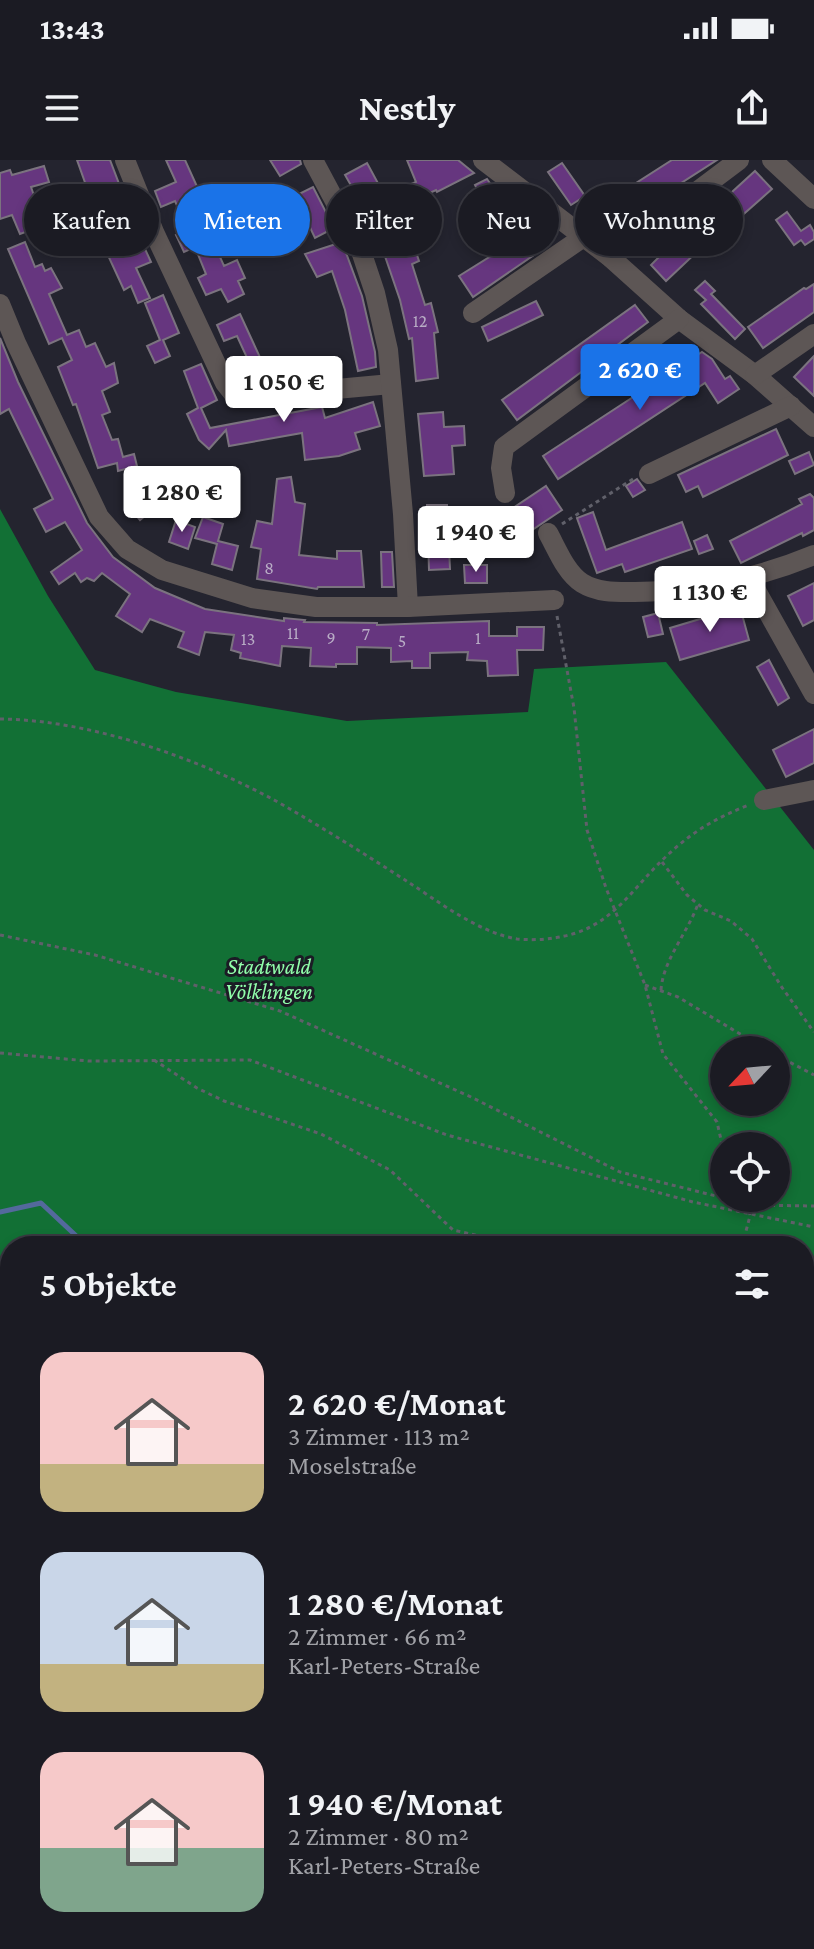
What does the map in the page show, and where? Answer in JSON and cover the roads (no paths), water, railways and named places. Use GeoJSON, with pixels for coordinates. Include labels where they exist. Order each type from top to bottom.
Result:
{"type":"FeatureCollection","features":[{"type":"Feature","properties":{"kind":"street"},"geometry":{"type":"LineString","coordinates":[[125,160],[154,232],[225,383],[237,398],[391,384]]}},
{"type":"Feature","properties":{"kind":"street"},"geometry":{"type":"LineString","coordinates":[[483,160],[575,232]]}},
{"type":"Feature","properties":{"kind":"street"},"geometry":{"type":"LineString","coordinates":[[739,160],[610,257],[679,319],[755,375],[814,427]]}},
{"type":"Feature","properties":{"kind":"street"},"geometry":{"type":"LineString","coordinates":[[772,160],[814,199]]}},
{"type":"Feature","properties":{"kind":"street"},"geometry":{"type":"LineString","coordinates":[[316,161],[360,248],[375,293],[388,350],[408,607]]}},
{"type":"Feature","properties":{"kind":"street"},"geometry":{"type":"LineString","coordinates":[[473,313],[575,243]]}},
{"type":"Feature","properties":{"kind":"street"},"geometry":{"type":"LineString","coordinates":[[0,304],[99,517],[127,549],[162,570],[252,598],[316,607],[408,607],[554,600]]}},
{"type":"Feature","properties":{"kind":"street"},"geometry":{"type":"LineString","coordinates":[[505,493],[501,468],[504,447],[679,319]]}},
{"type":"Feature","properties":{"kind":"street"},"geometry":{"type":"LineString","coordinates":[[755,375],[814,334]]}},
{"type":"Feature","properties":{"kind":"street"},"geometry":{"type":"LineString","coordinates":[[649,474],[791,406]]}},
{"type":"Feature","properties":{"kind":"street"},"geometry":{"type":"LineString","coordinates":[[548,533],[562,560],[579,582],[595,590],[618,592],[692,588],[749,578],[814,555]]}},
{"type":"Feature","properties":{"kind":"street"},"geometry":{"type":"LineString","coordinates":[[749,578],[814,694]]}},
{"type":"Feature","properties":{"kind":"street"},"geometry":{"type":"LineString","coordinates":[[764,800],[814,790]]}},
{"type":"Feature","properties":{"kind":"waterway"},"geometry":{"type":"LineString","coordinates":[[0,1212],[41,1203],[76,1236]]}},
{"type":"Feature","properties":{"kind":"park label","name":"Stadtwald Völklingen"},"geometry":{"type":"Point","coordinates":[269,978]}}]}
